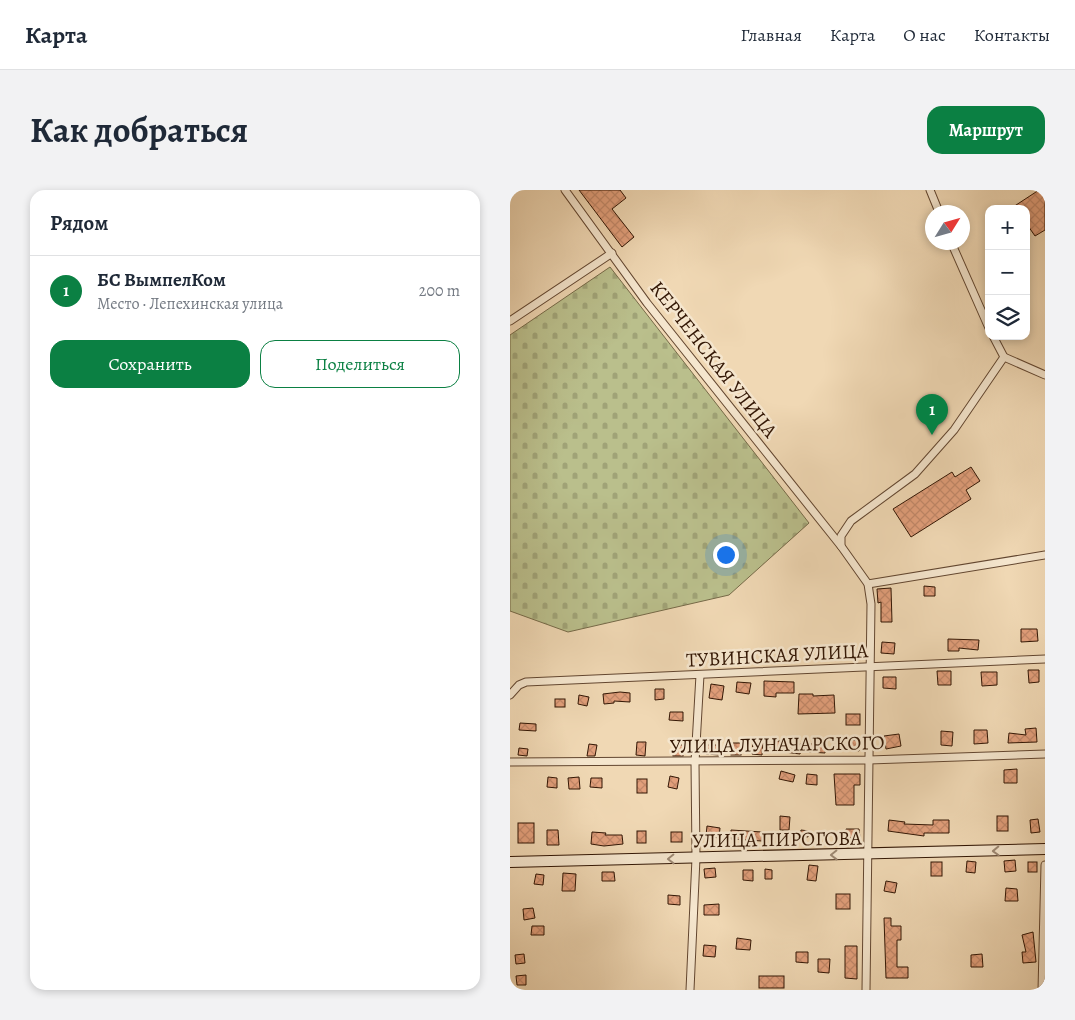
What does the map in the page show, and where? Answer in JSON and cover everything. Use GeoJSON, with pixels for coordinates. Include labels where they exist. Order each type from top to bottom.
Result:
{"type":"FeatureCollection","features":[{"type":"Feature","properties":{"kind":"main road","name":"УЛИЦА ПИРОГОВА"},"geometry":{"type":"LineString","coordinates":[[510,862],[1045,849]]}},
{"type":"Feature","properties":{"kind":"street","name":"КЕРЧЕНСКАЯ УЛИЦА"},"geometry":{"type":"LineString","coordinates":[[565,190],[647,303],[841,546],[868,584]]}},
{"type":"Feature","properties":{"kind":"street"},"geometry":{"type":"LineString","coordinates":[[930,190],[936,205]]}},
{"type":"Feature","properties":{"kind":"street"},"geometry":{"type":"LineString","coordinates":[[955,250],[985,319]]}},
{"type":"Feature","properties":{"kind":"street"},"geometry":{"type":"LineString","coordinates":[[510,321],[612,253]]}},
{"type":"Feature","properties":{"kind":"street"},"geometry":{"type":"LineString","coordinates":[[995,340],[1004,357],[1045,375]]}},
{"type":"Feature","properties":{"kind":"street"},"geometry":{"type":"LineString","coordinates":[[841,546],[841,536],[851,521],[915,474],[954,430],[1004,357]]}},
{"type":"Feature","properties":{"kind":"street"},"geometry":{"type":"LineString","coordinates":[[866,990],[871,666],[871,604],[868,584],[1045,555]]}},
{"type":"Feature","properties":{"kind":"street","name":"ТУВИНСКАЯ УЛИЦА"},"geometry":{"type":"LineString","coordinates":[[512,693],[526,682],[700,676],[1045,658]]}},
{"type":"Feature","properties":{"kind":"street"},"geometry":{"type":"LineString","coordinates":[[690,990],[696,858],[695,762],[700,676]]}},
{"type":"Feature","properties":{"kind":"street","name":"УЛИЦА ЛУНАЧАРСКОГО"},"geometry":{"type":"LineString","coordinates":[[510,762],[869,760],[1045,754]]}},
{"type":"Feature","properties":{"kind":"street"},"geometry":{"type":"LineString","coordinates":[[1042,990],[1045,865]]}},
{"type":"Feature","properties":{"kind":"green space"},"geometry":{"type":"Polygon","coordinates":[[[610,267],[809,523],[729,595],[568,632],[510,611],[510,335],[610,267]]]}},
{"type":"Feature","properties":{"kind":"building"},"geometry":{"type":"Polygon","coordinates":[[[579,190],[620,190],[626,198],[612,209],[634,237],[622,247],[579,190]]]}},
{"type":"Feature","properties":{"kind":"building"},"geometry":{"type":"Polygon","coordinates":[[[1039,190],[1045,199],[1045,230],[1035,236],[1030,229],[1030,205],[1016,205],[1039,190]]]}},
{"type":"Feature","properties":{"kind":"building"},"geometry":{"type":"Polygon","coordinates":[[[971,467],[980,481],[966,490],[971,499],[911,537],[893,509],[952,472],[955,477],[971,467]]]}},
{"type":"Feature","properties":{"kind":"building"},"geometry":{"type":"Polygon","coordinates":[[[924,586],[935,587],[935,596],[924,596],[924,586]]]}},
{"type":"Feature","properties":{"kind":"building"},"geometry":{"type":"Polygon","coordinates":[[[891,588],[892,622],[881,622],[881,602],[878,603],[877,589],[891,588]]]}},
{"type":"Feature","properties":{"kind":"building"},"geometry":{"type":"Polygon","coordinates":[[[1021,629],[1037,629],[1038,641],[1021,642],[1021,629]]]}},
{"type":"Feature","properties":{"kind":"building"},"geometry":{"type":"Polygon","coordinates":[[[948,639],[979,640],[978,650],[959,648],[959,651],[948,651],[948,639]]]}},
{"type":"Feature","properties":{"kind":"building"},"geometry":{"type":"Polygon","coordinates":[[[882,642],[895,643],[894,654],[881,653],[882,642]]]}},
{"type":"Feature","properties":{"kind":"building"},"geometry":{"type":"Polygon","coordinates":[[[1028,670],[1039,670],[1039,682],[1029,683],[1028,670]]]}},
{"type":"Feature","properties":{"kind":"building"},"geometry":{"type":"Polygon","coordinates":[[[937,671],[951,671],[951,685],[938,685],[937,671]]]}},
{"type":"Feature","properties":{"kind":"building"},"geometry":{"type":"Polygon","coordinates":[[[981,672],[997,672],[997,685],[982,686],[981,672]]]}},
{"type":"Feature","properties":{"kind":"building"},"geometry":{"type":"Polygon","coordinates":[[[883,677],[896,677],[896,689],[883,688],[883,677]]]}},
{"type":"Feature","properties":{"kind":"building"},"geometry":{"type":"Polygon","coordinates":[[[764,681],[794,682],[794,693],[776,693],[776,697],[764,696],[764,681]]]}},
{"type":"Feature","properties":{"kind":"building"},"geometry":{"type":"Polygon","coordinates":[[[737,682],[751,683],[749,694],[736,692],[737,682]]]}},
{"type":"Feature","properties":{"kind":"building"},"geometry":{"type":"Polygon","coordinates":[[[711,684],[724,686],[722,700],[709,698],[711,684]]]}},
{"type":"Feature","properties":{"kind":"building"},"geometry":{"type":"Polygon","coordinates":[[[655,689],[664,689],[664,699],[655,700],[655,689]]]}},
{"type":"Feature","properties":{"kind":"building"},"geometry":{"type":"Polygon","coordinates":[[[630,693],[630,702],[614,701],[614,703],[604,704],[603,694],[630,693]]]}},
{"type":"Feature","properties":{"kind":"building"},"geometry":{"type":"Polygon","coordinates":[[[799,694],[813,694],[813,696],[834,695],[835,713],[798,714],[799,694]]]}},
{"type":"Feature","properties":{"kind":"building"},"geometry":{"type":"Polygon","coordinates":[[[579,695],[589,697],[587,706],[578,704],[579,695]]]}},
{"type":"Feature","properties":{"kind":"building"},"geometry":{"type":"Polygon","coordinates":[[[555,699],[565,699],[565,707],[555,707],[555,699]]]}},
{"type":"Feature","properties":{"kind":"building"},"geometry":{"type":"Polygon","coordinates":[[[670,712],[683,712],[683,721],[669,720],[670,712]]]}},
{"type":"Feature","properties":{"kind":"building"},"geometry":{"type":"Polygon","coordinates":[[[846,714],[860,714],[860,725],[846,725],[846,714]]]}},
{"type":"Feature","properties":{"kind":"building"},"geometry":{"type":"Polygon","coordinates":[[[520,723],[536,724],[536,731],[519,730],[520,723]]]}},
{"type":"Feature","properties":{"kind":"building"},"geometry":{"type":"Polygon","coordinates":[[[1036,728],[1037,742],[1008,743],[1009,733],[1026,735],[1025,729],[1036,728]]]}},
{"type":"Feature","properties":{"kind":"building"},"geometry":{"type":"Polygon","coordinates":[[[974,730],[987,730],[988,743],[974,744],[974,730]]]}},
{"type":"Feature","properties":{"kind":"building"},"geometry":{"type":"Polygon","coordinates":[[[941,731],[953,732],[952,746],[941,745],[941,731]]]}},
{"type":"Feature","properties":{"kind":"building"},"geometry":{"type":"Polygon","coordinates":[[[899,734],[901,746],[886,749],[884,736],[899,734]]]}},
{"type":"Feature","properties":{"kind":"building"},"geometry":{"type":"Polygon","coordinates":[[[850,739],[862,742],[859,751],[847,748],[850,739]]]}},
{"type":"Feature","properties":{"kind":"building"},"geometry":{"type":"Polygon","coordinates":[[[776,741],[785,741],[785,745],[802,744],[800,754],[769,750],[769,746],[776,746],[776,741]]]}},
{"type":"Feature","properties":{"kind":"building"},"geometry":{"type":"Polygon","coordinates":[[[815,741],[826,742],[825,753],[809,752],[809,744],[815,744],[815,741]]]}},
{"type":"Feature","properties":{"kind":"building"},"geometry":{"type":"Polygon","coordinates":[[[637,742],[646,742],[645,756],[636,755],[637,742]]]}},
{"type":"Feature","properties":{"kind":"building"},"geometry":{"type":"Polygon","coordinates":[[[753,742],[763,743],[762,755],[752,754],[753,742]]]}},
{"type":"Feature","properties":{"kind":"building"},"geometry":{"type":"Polygon","coordinates":[[[731,743],[741,743],[741,755],[731,755],[731,743]]]}},
{"type":"Feature","properties":{"kind":"building"},"geometry":{"type":"Polygon","coordinates":[[[589,744],[597,745],[595,756],[587,756],[589,744]]]}},
{"type":"Feature","properties":{"kind":"building"},"geometry":{"type":"Polygon","coordinates":[[[673,745],[683,745],[683,756],[673,756],[673,745]]]}},
{"type":"Feature","properties":{"kind":"building"},"geometry":{"type":"Polygon","coordinates":[[[707,745],[719,745],[719,755],[706,754],[707,745]]]}},
{"type":"Feature","properties":{"kind":"building"},"geometry":{"type":"Polygon","coordinates":[[[519,748],[528,749],[527,756],[518,755],[519,748]]]}},
{"type":"Feature","properties":{"kind":"building"},"geometry":{"type":"Polygon","coordinates":[[[1017,769],[1017,783],[1004,783],[1004,770],[1017,769]]]}},
{"type":"Feature","properties":{"kind":"building"},"geometry":{"type":"Polygon","coordinates":[[[781,771],[795,775],[793,782],[779,779],[781,771]]]}},
{"type":"Feature","properties":{"kind":"building"},"geometry":{"type":"Polygon","coordinates":[[[807,774],[817,775],[817,785],[806,784],[807,774]]]}},
{"type":"Feature","properties":{"kind":"building"},"geometry":{"type":"Polygon","coordinates":[[[834,774],[860,774],[860,785],[854,785],[854,805],[836,805],[834,774]]]}},
{"type":"Feature","properties":{"kind":"building"},"geometry":{"type":"Polygon","coordinates":[[[670,776],[679,778],[677,789],[668,787],[670,776]]]}},
{"type":"Feature","properties":{"kind":"building"},"geometry":{"type":"Polygon","coordinates":[[[548,777],[557,778],[557,788],[547,787],[548,777]]]}},
{"type":"Feature","properties":{"kind":"building"},"geometry":{"type":"Polygon","coordinates":[[[579,777],[580,789],[569,789],[568,778],[579,777]]]}},
{"type":"Feature","properties":{"kind":"building"},"geometry":{"type":"Polygon","coordinates":[[[591,778],[602,778],[602,788],[590,787],[591,778]]]}},
{"type":"Feature","properties":{"kind":"building"},"geometry":{"type":"Polygon","coordinates":[[[637,779],[647,779],[647,793],[637,793],[637,779]]]}},
{"type":"Feature","properties":{"kind":"building"},"geometry":{"type":"Polygon","coordinates":[[[780,816],[790,817],[789,830],[780,830],[780,816]]]}},
{"type":"Feature","properties":{"kind":"building"},"geometry":{"type":"Polygon","coordinates":[[[997,816],[1008,816],[1008,831],[997,831],[997,816]]]}},
{"type":"Feature","properties":{"kind":"building"},"geometry":{"type":"Polygon","coordinates":[[[1038,819],[1040,832],[1031,833],[1030,820],[1038,819]]]}},
{"type":"Feature","properties":{"kind":"building"},"geometry":{"type":"Polygon","coordinates":[[[889,820],[905,822],[904,824],[933,825],[933,820],[949,820],[949,833],[924,833],[924,836],[888,831],[889,820]]]}},
{"type":"Feature","properties":{"kind":"building"},"geometry":{"type":"Polygon","coordinates":[[[518,823],[534,823],[534,843],[518,843],[518,823]]]}},
{"type":"Feature","properties":{"kind":"building"},"geometry":{"type":"Polygon","coordinates":[[[707,826],[720,828],[719,838],[706,836],[707,826]]]}},
{"type":"Feature","properties":{"kind":"building"},"geometry":{"type":"Polygon","coordinates":[[[846,829],[859,829],[860,838],[847,838],[846,829]]]}},
{"type":"Feature","properties":{"kind":"building"},"geometry":{"type":"Polygon","coordinates":[[[547,830],[558,830],[559,845],[547,845],[547,830]]]}},
{"type":"Feature","properties":{"kind":"building"},"geometry":{"type":"Polygon","coordinates":[[[731,830],[762,832],[762,841],[731,839],[731,830]]]}},
{"type":"Feature","properties":{"kind":"building"},"geometry":{"type":"Polygon","coordinates":[[[801,830],[809,831],[808,837],[800,836],[801,830]]]}},
{"type":"Feature","properties":{"kind":"building"},"geometry":{"type":"Polygon","coordinates":[[[637,831],[646,831],[646,843],[637,843],[637,831]]]}},
{"type":"Feature","properties":{"kind":"building"},"geometry":{"type":"Polygon","coordinates":[[[592,832],[606,833],[605,835],[622,835],[623,844],[604,846],[591,844],[592,832]]]}},
{"type":"Feature","properties":{"kind":"building"},"geometry":{"type":"Polygon","coordinates":[[[671,832],[682,832],[682,842],[671,842],[671,832]]]}},
{"type":"Feature","properties":{"kind":"building"},"geometry":{"type":"Polygon","coordinates":[[[1015,860],[1016,871],[1005,872],[1004,861],[1015,860]]]}},
{"type":"Feature","properties":{"kind":"building"},"geometry":{"type":"Polygon","coordinates":[[[967,861],[976,862],[975,873],[966,872],[967,861]]]}},
{"type":"Feature","properties":{"kind":"building"},"geometry":{"type":"Polygon","coordinates":[[[931,862],[942,862],[942,876],[931,876],[931,862]]]}},
{"type":"Feature","properties":{"kind":"building"},"geometry":{"type":"Polygon","coordinates":[[[1028,862],[1037,862],[1037,872],[1028,872],[1028,862]]]}},
{"type":"Feature","properties":{"kind":"building"},"geometry":{"type":"Polygon","coordinates":[[[809,865],[818,866],[816,881],[807,880],[809,865]]]}},
{"type":"Feature","properties":{"kind":"building"},"geometry":{"type":"Polygon","coordinates":[[[715,868],[716,877],[705,878],[704,869],[715,868]]]}},
{"type":"Feature","properties":{"kind":"building"},"geometry":{"type":"Polygon","coordinates":[[[765,869],[772,870],[772,879],[765,879],[765,869]]]}},
{"type":"Feature","properties":{"kind":"building"},"geometry":{"type":"Polygon","coordinates":[[[743,870],[753,870],[753,881],[743,880],[743,870]]]}},
{"type":"Feature","properties":{"kind":"building"},"geometry":{"type":"Polygon","coordinates":[[[602,872],[614,872],[615,881],[602,881],[602,872]]]}},
{"type":"Feature","properties":{"kind":"building"},"geometry":{"type":"Polygon","coordinates":[[[563,873],[576,874],[575,891],[562,891],[563,873]]]}},
{"type":"Feature","properties":{"kind":"building"},"geometry":{"type":"Polygon","coordinates":[[[536,874],[544,875],[543,885],[534,884],[536,874]]]}},
{"type":"Feature","properties":{"kind":"building"},"geometry":{"type":"Polygon","coordinates":[[[886,881],[897,883],[895,893],[884,891],[886,881]]]}},
{"type":"Feature","properties":{"kind":"building"},"geometry":{"type":"Polygon","coordinates":[[[1006,888],[1017,889],[1018,901],[1005,901],[1006,888]]]}},
{"type":"Feature","properties":{"kind":"building"},"geometry":{"type":"Polygon","coordinates":[[[836,894],[850,894],[850,909],[836,909],[836,894]]]}},
{"type":"Feature","properties":{"kind":"building"},"geometry":{"type":"Polygon","coordinates":[[[668,895],[680,896],[680,905],[668,904],[668,895]]]}},
{"type":"Feature","properties":{"kind":"building"},"geometry":{"type":"Polygon","coordinates":[[[719,904],[719,915],[704,915],[704,905],[719,904]]]}},
{"type":"Feature","properties":{"kind":"building"},"geometry":{"type":"Polygon","coordinates":[[[533,908],[535,918],[524,920],[523,909],[533,908]]]}},
{"type":"Feature","properties":{"kind":"building"},"geometry":{"type":"Polygon","coordinates":[[[884,918],[891,918],[891,926],[901,926],[901,940],[897,940],[897,967],[908,967],[908,978],[886,978],[884,918]]]}},
{"type":"Feature","properties":{"kind":"building"},"geometry":{"type":"Polygon","coordinates":[[[532,926],[544,926],[544,935],[531,935],[532,926]]]}},
{"type":"Feature","properties":{"kind":"building"},"geometry":{"type":"Polygon","coordinates":[[[1033,932],[1036,962],[1023,963],[1022,952],[1026,952],[1022,935],[1033,932]]]}},
{"type":"Feature","properties":{"kind":"building"},"geometry":{"type":"Polygon","coordinates":[[[737,938],[751,940],[750,950],[736,949],[737,938]]]}},
{"type":"Feature","properties":{"kind":"building"},"geometry":{"type":"Polygon","coordinates":[[[704,945],[716,946],[715,957],[703,956],[704,945]]]}},
{"type":"Feature","properties":{"kind":"building"},"geometry":{"type":"Polygon","coordinates":[[[845,946],[857,946],[857,979],[845,978],[845,946]]]}},
{"type":"Feature","properties":{"kind":"building"},"geometry":{"type":"Polygon","coordinates":[[[796,952],[808,952],[808,963],[796,962],[796,952]]]}},
{"type":"Feature","properties":{"kind":"building"},"geometry":{"type":"Polygon","coordinates":[[[524,954],[525,963],[516,964],[515,955],[524,954]]]}},
{"type":"Feature","properties":{"kind":"building"},"geometry":{"type":"Polygon","coordinates":[[[982,954],[983,967],[971,967],[971,955],[982,954]]]}},
{"type":"Feature","properties":{"kind":"building"},"geometry":{"type":"Polygon","coordinates":[[[818,959],[830,959],[829,973],[818,972],[818,959]]]}},
{"type":"Feature","properties":{"kind":"building"},"geometry":{"type":"Polygon","coordinates":[[[526,975],[526,985],[517,985],[516,976],[526,975]]]}},
{"type":"Feature","properties":{"kind":"building"},"geometry":{"type":"Polygon","coordinates":[[[759,976],[784,976],[784,988],[759,988],[759,976]]]}},
{"type":"Feature","properties":{"kind":"place","name":"БС ВымпелКом"},"geometry":{"type":"Point","coordinates":[932,435]}}]}
